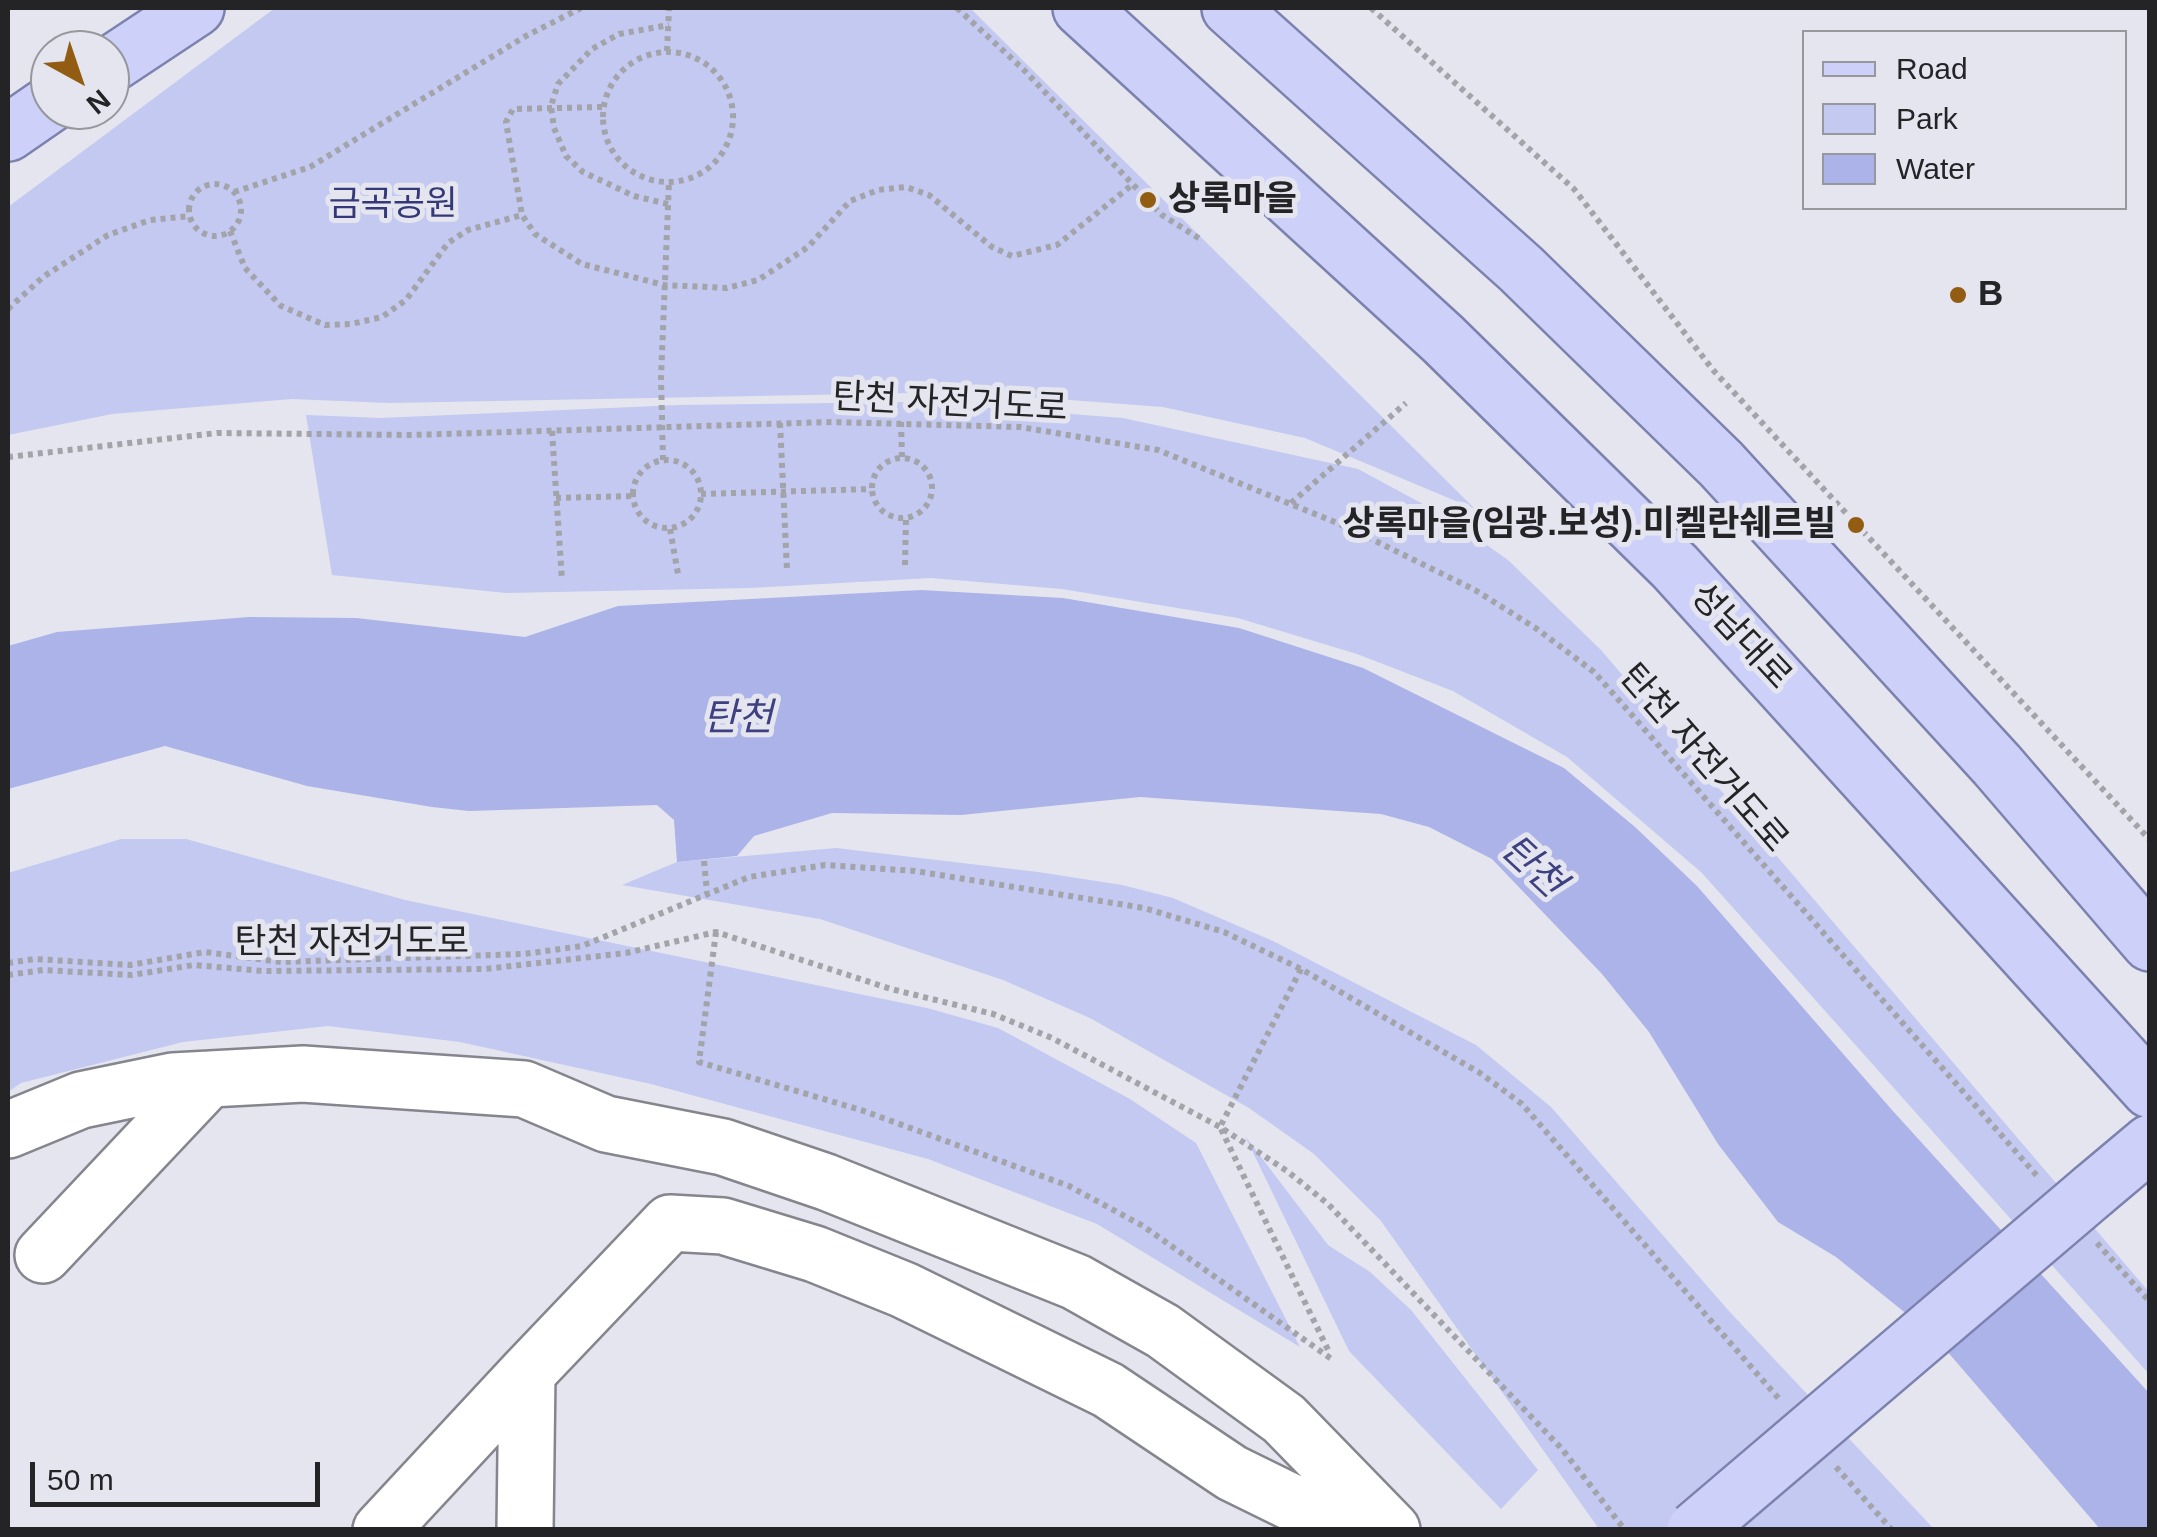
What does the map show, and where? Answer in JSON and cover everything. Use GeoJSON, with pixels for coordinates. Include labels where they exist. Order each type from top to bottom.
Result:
{"type":"FeatureCollection","features":[{"type":"Feature","properties":{"kind":"main road"},"geometry":{"type":"LineString","coordinates":[[130,51],[196,8]]}},
{"type":"Feature","properties":{"kind":"main road","name":"성남대로"},"geometry":{"type":"LineString","coordinates":[[1081,8],[1443,340],[1675,566],[2150,1090]]}},
{"type":"Feature","properties":{"kind":"main road"},"geometry":{"type":"LineString","coordinates":[[1230,8],[1506,256],[1721,464],[1997,765],[2150,944]]}},
{"type":"Feature","properties":{"kind":"main road"},"geometry":{"type":"LineString","coordinates":[[8,132],[30,117]]}},
{"type":"Feature","properties":{"kind":"main road"},"geometry":{"type":"LineString","coordinates":[[1695,1530],[2075,1202],[2150,1142]]}},
{"type":"Feature","properties":{"kind":"lane"},"geometry":{"type":"LineString","coordinates":[[8,1130],[81,1100],[173,1081],[303,1074],[524,1089],[606,1124],[723,1147],[926,1219],[1076,1282],[1163,1331],[1284,1418],[1392,1530]]}},
{"type":"Feature","properties":{"kind":"lane"},"geometry":{"type":"LineString","coordinates":[[43,1254],[209,1079]]}},
{"type":"Feature","properties":{"kind":"lane"},"geometry":{"type":"LineString","coordinates":[[380,1530],[670,1222],[723,1226],[814,1254],[990,1330],[1108,1390],[1232,1473],[1348,1530]]}},
{"type":"Feature","properties":{"kind":"lane"},"geometry":{"type":"LineString","coordinates":[[525,1530],[527,1373]]}},
{"type":"Feature","properties":{"kind":"path"},"geometry":{"type":"LineString","coordinates":[[234,192],[240,217],[230,231],[206,234],[190,216],[191,200],[201,188],[218,184],[234,192],[310,167],[526,36],[581,8]]}},
{"type":"Feature","properties":{"kind":"path"},"geometry":{"type":"LineString","coordinates":[[667,51],[669,8]]}},
{"type":"Feature","properties":{"kind":"path"},"geometry":{"type":"LineString","coordinates":[[957,8],[1023,69],[1162,215],[1200,239]]}},
{"type":"Feature","properties":{"kind":"path"},"geometry":{"type":"LineString","coordinates":[[1370,8],[1574,189],[1713,370],[2150,840]]}},
{"type":"Feature","properties":{"kind":"path"},"geometry":{"type":"LineString","coordinates":[[668,24],[619,34],[592,49],[558,84],[551,106],[554,128],[566,156],[583,172],[620,191],[668,204]]}},
{"type":"Feature","properties":{"kind":"path"},"geometry":{"type":"LineString","coordinates":[[667,51],[687,54],[713,70],[730,95],[734,116],[722,154],[689,179],[669,182],[646,179],[626,168],[612,150],[602,107],[625,67],[645,55],[667,51]]}},
{"type":"Feature","properties":{"kind":"path"},"geometry":{"type":"LineString","coordinates":[[602,107],[513,109],[506,122],[522,215],[535,234],[582,264],[664,285],[727,288],[758,280],[808,247],[850,202],[878,190],[906,188],[929,195],[992,247],[1012,256],[1057,245],[1132,185]]}},
{"type":"Feature","properties":{"kind":"path"},"geometry":{"type":"LineString","coordinates":[[663,460],[669,182]]}},
{"type":"Feature","properties":{"kind":"path"},"geometry":{"type":"LineString","coordinates":[[230,231],[245,268],[280,306],[326,325],[352,324],[382,317],[406,300],[448,243],[468,230],[522,215]]}},
{"type":"Feature","properties":{"kind":"path"},"geometry":{"type":"LineString","coordinates":[[8,308],[43,276],[108,234],[150,220],[190,216]]}},
{"type":"Feature","properties":{"kind":"path"},"geometry":{"type":"LineString","coordinates":[[1291,503],[1406,403]]}},
{"type":"Feature","properties":{"kind":"path"},"geometry":{"type":"LineString","coordinates":[[902,422],[902,458]]}},
{"type":"Feature","properties":{"kind":"path","name":"탄천 자전거도로"},"geometry":{"type":"LineString","coordinates":[[8,456],[217,433],[902,422],[1020,427],[1158,450],[1291,503],[1475,590],[1537,628],[1594,672],[2075,1202],[2150,1302]]}},
{"type":"Feature","properties":{"kind":"path"},"geometry":{"type":"LineString","coordinates":[[780,423],[788,570]]}},
{"type":"Feature","properties":{"kind":"path"},"geometry":{"type":"LineString","coordinates":[[552,430],[562,580]]}},
{"type":"Feature","properties":{"kind":"path"},"geometry":{"type":"LineString","coordinates":[[902,458],[926,470],[932,488],[926,506],[906,518],[882,512],[872,489],[882,465],[902,458]]}},
{"type":"Feature","properties":{"kind":"path"},"geometry":{"type":"LineString","coordinates":[[663,460],[674,460],[693,471],[701,494],[690,520],[670,529],[648,523],[633,496],[642,470],[663,460]]}},
{"type":"Feature","properties":{"kind":"path"},"geometry":{"type":"LineString","coordinates":[[701,494],[872,489]]}},
{"type":"Feature","properties":{"kind":"path"},"geometry":{"type":"LineString","coordinates":[[556,498],[633,496]]}},
{"type":"Feature","properties":{"kind":"path"},"geometry":{"type":"LineString","coordinates":[[904,565],[906,518]]}},
{"type":"Feature","properties":{"kind":"path"},"geometry":{"type":"LineString","coordinates":[[670,529],[678,574]]}},
{"type":"Feature","properties":{"kind":"path"},"geometry":{"type":"LineString","coordinates":[[704,861],[707,892]]}},
{"type":"Feature","properties":{"kind":"path"},"geometry":{"type":"LineString","coordinates":[[8,963],[35,959],[130,965],[205,952],[282,962],[404,962],[524,954],[582,946],[749,878],[826,865],[915,871],[1144,908],[1224,932],[1301,969],[1480,1073],[1522,1104],[1785,1406]]}},
{"type":"Feature","properties":{"kind":"path"},"geometry":{"type":"LineString","coordinates":[[1220,1127],[1333,1360],[1143,1226],[1069,1186],[864,1111],[699,1062],[716,932],[891,989],[993,1014],[1052,1038],[1220,1127],[1287,1171],[1328,1204],[1562,1450],[1625,1530]]}},
{"type":"Feature","properties":{"kind":"path","name":"탄천 자전거도로"},"geometry":{"type":"LineString","coordinates":[[8,974],[43,970],[132,974],[194,965],[263,971],[485,970],[626,953],[716,932]]}},
{"type":"Feature","properties":{"kind":"path"},"geometry":{"type":"LineString","coordinates":[[1220,1127],[1301,969]]}},
{"type":"Feature","properties":{"kind":"path"},"geometry":{"type":"LineString","coordinates":[[1832,1464],[1892,1530]]}},
{"type":"Feature","properties":{"kind":"green space","name":"금곡공원"},"geometry":{"type":"Polygon","coordinates":[[[275,8],[970,8],[1475,509],[1305,438],[1163,407],[964,392],[389,403],[292,399],[112,414],[8,435],[8,207],[111,130],[130,130],[130,116],[275,8]]]}},
{"type":"Feature","properties":{"kind":"green space"},"geometry":{"type":"Polygon","coordinates":[[[914,402],[1123,418],[1358,469],[1447,517],[1508,560],[1601,650],[2149,1292],[2149,1374],[1702,873],[1567,757],[1453,691],[1357,654],[1238,618],[1062,589],[931,578],[750,588],[506,593],[332,575],[306,415],[381,418],[679,405],[914,402]]]}},
{"type":"Feature","properties":{"kind":"green space"},"geometry":{"type":"Polygon","coordinates":[[[121,839],[186,839],[405,900],[927,1008],[998,1028],[1130,1099],[1196,1143],[1300,1347],[1097,1224],[928,1159],[651,1084],[460,1042],[328,1026],[183,1042],[21,1083],[8,1092],[8,873],[121,839]]]}},
{"type":"Feature","properties":{"kind":"green space"},"geometry":{"type":"Polygon","coordinates":[[[836,848],[1038,872],[1122,885],[1173,898],[1273,941],[1476,1045],[1551,1107],[1728,1310],[1934,1529],[1599,1529],[1381,1221],[1314,1154],[1249,1108],[1090,1018],[1003,980],[820,919],[622,885],[677,862],[836,848]]]}},
{"type":"Feature","properties":{"kind":"green space"},"geometry":{"type":"Polygon","coordinates":[[[1245,1136],[1328,1245],[1370,1272],[1411,1310],[1538,1470],[1501,1509],[1349,1351],[1245,1136]]]}},
{"type":"Feature","properties":{"kind":"water","name":"탄천"},"geometry":{"type":"Polygon","coordinates":[[[921,590],[1063,598],[1239,628],[1363,668],[1564,768],[1697,886],[1892,1110],[2149,1393],[2149,1529],[2100,1529],[1934,1336],[1836,1257],[1778,1222],[1718,1144],[1649,1032],[1602,974],[1492,859],[1429,827],[1381,814],[1140,797],[961,815],[832,813],[754,836],[737,856],[677,862],[674,820],[657,805],[469,811],[432,807],[307,786],[165,746],[8,789],[8,646],[57,632],[249,617],[356,618],[525,637],[618,606],[921,590]]]}},
{"type":"Feature","properties":{"kind":"place","name":"상록마을"},"geometry":{"type":"Point","coordinates":[1148,200]}},
{"type":"Feature","properties":{"kind":"place","name":"B"},"geometry":{"type":"Point","coordinates":[1958,295]}},
{"type":"Feature","properties":{"kind":"place","name":"상록마을(임광.보성).미켈란쉐르빌"},"geometry":{"type":"Point","coordinates":[1856,525]}}]}
